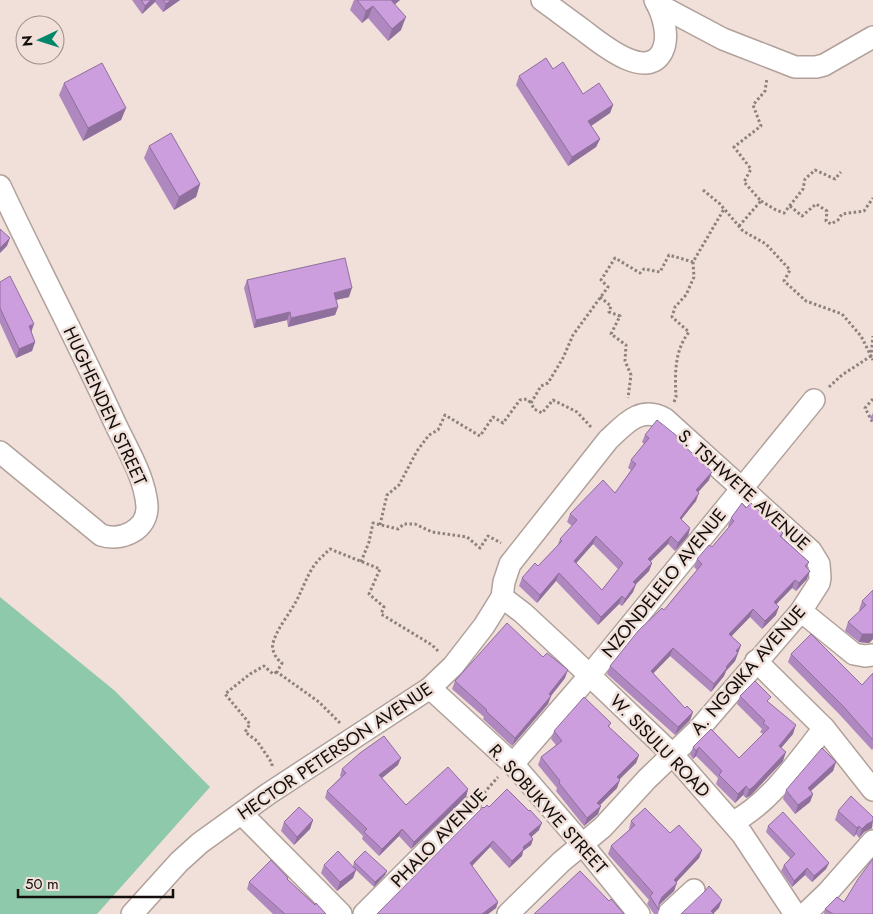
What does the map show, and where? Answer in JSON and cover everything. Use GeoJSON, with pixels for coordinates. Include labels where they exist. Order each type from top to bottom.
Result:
{"type":"FeatureCollection","features":[{"type":"Feature","properties":{"kind":"street"},"geometry":{"type":"LineString","coordinates":[[542,0],[616,54],[633,61],[646,62],[661,54],[666,42],[666,33],[656,2]]}},
{"type":"Feature","properties":{"kind":"street"},"geometry":{"type":"LineString","coordinates":[[656,2],[723,39],[795,67],[816,67],[837,58],[873,38]]}},
{"type":"Feature","properties":{"kind":"street","name":"HUGHENDEN STREET"},"geometry":{"type":"LineString","coordinates":[[0,186],[86,361],[137,472],[146,501],[144,521],[131,534],[112,537],[101,535],[0,452]]}},
{"type":"Feature","properties":{"kind":"street","name":"NZONDELELO AVENUE"},"geometry":{"type":"LineString","coordinates":[[513,764],[590,675],[814,400]]}},
{"type":"Feature","properties":{"kind":"street","name":"HECTOR PETERSON AVENUE"},"geometry":{"type":"LineString","coordinates":[[132,914],[179,862],[200,843],[268,794],[354,740],[430,688],[453,666],[480,632],[502,597],[504,582],[510,564],[520,551],[608,440],[626,423],[650,416]]}},
{"type":"Feature","properties":{"kind":"street","name":"S. TSHWETE AVENUE"},"geometry":{"type":"LineString","coordinates":[[650,416],[742,487],[815,556],[820,569],[819,583]]}},
{"type":"Feature","properties":{"kind":"street","name":"A. NGQIKA AVENUE"},"geometry":{"type":"LineString","coordinates":[[508,914],[562,862],[603,827],[699,728],[801,611],[819,583]]}},
{"type":"Feature","properties":{"kind":"street","name":"W. SISULU ROAD"},"geometry":{"type":"LineString","coordinates":[[502,597],[523,613],[672,754],[733,822],[755,851],[795,914]]}},
{"type":"Feature","properties":{"kind":"street"},"geometry":{"type":"LineString","coordinates":[[801,611],[854,654],[873,655]]}},
{"type":"Feature","properties":{"kind":"street"},"geometry":{"type":"LineString","coordinates":[[756,661],[824,728],[873,790]]}},
{"type":"Feature","properties":{"kind":"street","name":"R. SOBUKWE STREET"},"geometry":{"type":"LineString","coordinates":[[430,688],[513,764],[583,845],[639,914]]}},
{"type":"Feature","properties":{"kind":"street"},"geometry":{"type":"LineString","coordinates":[[733,822],[743,817],[762,802],[824,728]]}},
{"type":"Feature","properties":{"kind":"street","name":"PHALO AVENUE"},"geometry":{"type":"LineString","coordinates":[[365,913],[470,808]]}},
{"type":"Feature","properties":{"kind":"street"},"geometry":{"type":"LineString","coordinates":[[242,814],[342,914]]}},
{"type":"Feature","properties":{"kind":"street"},"geometry":{"type":"LineString","coordinates":[[804,914],[828,892],[873,840]]}},
{"type":"Feature","properties":{"kind":"street"},"geometry":{"type":"LineString","coordinates":[[668,914],[694,890]]}},
{"type":"Feature","properties":{"kind":"path"},"geometry":{"type":"LineString","coordinates":[[772,58],[767,72],[766,92],[753,106],[761,126],[734,147],[751,169],[744,182],[761,200],[784,213],[803,189],[804,179],[815,170],[835,179],[840,172]]}},
{"type":"Feature","properties":{"kind":"path"},"geometry":{"type":"LineString","coordinates":[[702,190],[720,204],[742,231],[766,244],[790,270],[784,280],[806,301],[842,314],[861,336],[872,358]]}},
{"type":"Feature","properties":{"kind":"path"},"geometry":{"type":"LineString","coordinates":[[790,206],[802,216],[816,204],[827,211],[826,221],[831,224],[838,220],[842,214],[864,210],[873,198]]}},
{"type":"Feature","properties":{"kind":"path"},"geometry":{"type":"LineString","coordinates":[[739,226],[761,200]]}},
{"type":"Feature","properties":{"kind":"path"},"geometry":{"type":"LineString","coordinates":[[600,297],[611,306],[609,312],[620,316],[611,334],[626,345],[625,361],[630,375],[628,400],[650,416],[676,397],[676,364],[682,342],[689,332],[672,317],[675,307],[686,295],[694,277],[693,262],[724,209]]}},
{"type":"Feature","properties":{"kind":"path"},"geometry":{"type":"LineString","coordinates":[[531,403],[540,386],[548,384],[563,358],[573,334],[608,287],[601,280],[615,258],[640,274],[644,269],[660,272],[669,255],[693,262]]}},
{"type":"Feature","properties":{"kind":"path"},"geometry":{"type":"LineString","coordinates":[[872,358],[873,336]]}},
{"type":"Feature","properties":{"kind":"path"},"geometry":{"type":"LineString","coordinates":[[814,400],[842,375],[872,358]]}},
{"type":"Feature","properties":{"kind":"path"},"geometry":{"type":"LineString","coordinates":[[380,526],[386,495],[399,485],[417,451],[430,435],[438,430],[445,415],[480,436],[492,417],[503,423],[520,400],[527,399],[534,409],[542,413],[553,400],[577,412],[598,434],[608,440]]}},
{"type":"Feature","properties":{"kind":"path"},"geometry":{"type":"LineString","coordinates":[[873,399],[865,408],[873,424]]}},
{"type":"Feature","properties":{"kind":"path"},"geometry":{"type":"LineString","coordinates":[[361,562],[373,523],[398,529],[404,524],[415,524],[432,532],[467,537],[480,548],[488,536],[520,551]]}},
{"type":"Feature","properties":{"kind":"path"},"geometry":{"type":"LineString","coordinates":[[277,672],[282,663],[273,651],[273,643],[284,619],[294,605],[317,562],[330,549],[380,569],[369,594],[384,607],[382,614],[432,645],[453,666]]}},
{"type":"Feature","properties":{"kind":"path"},"geometry":{"type":"LineString","coordinates":[[268,794],[272,763],[257,741],[245,732],[250,724],[225,694],[250,674],[264,666],[273,674],[277,672],[318,702],[354,740]]}},
{"type":"Feature","properties":{"kind":"path","name":"PHALO AVENUE"},"geometry":{"type":"LineString","coordinates":[[470,808],[513,764]]}},
{"type":"Feature","properties":{"kind":"green space"},"geometry":{"type":"Polygon","coordinates":[[[0,597],[115,691],[210,787],[97,914],[0,914],[0,597]]]}},
{"type":"Feature","properties":{"kind":"building"},"geometry":{"type":"Polygon","coordinates":[[[141,0],[151,0],[145,6],[141,0]]]}},
{"type":"Feature","properties":{"kind":"building"},"geometry":{"type":"Polygon","coordinates":[[[163,0],[171,0],[166,4],[163,0]]]}},
{"type":"Feature","properties":{"kind":"building"},"geometry":{"type":"Polygon","coordinates":[[[357,0],[391,0],[406,17],[392,29],[373,6],[366,11],[357,0]]]}},
{"type":"Feature","properties":{"kind":"building"},"geometry":{"type":"Polygon","coordinates":[[[546,58],[553,69],[563,62],[583,94],[599,83],[613,105],[588,121],[600,139],[572,157],[519,76],[546,58]]]}},
{"type":"Feature","properties":{"kind":"building"},"geometry":{"type":"Polygon","coordinates":[[[102,63],[126,108],[88,128],[64,83],[102,63]]]}},
{"type":"Feature","properties":{"kind":"building"},"geometry":{"type":"Polygon","coordinates":[[[171,133],[200,184],[179,197],[149,146],[171,133]]]}},
{"type":"Feature","properties":{"kind":"building"},"geometry":{"type":"Polygon","coordinates":[[[0,229],[10,238],[0,248],[0,229]]]}},
{"type":"Feature","properties":{"kind":"building"},"geometry":{"type":"Polygon","coordinates":[[[345,258],[352,288],[334,293],[338,307],[291,318],[290,312],[256,320],[247,280],[345,258]]]}},
{"type":"Feature","properties":{"kind":"building"},"geometry":{"type":"Polygon","coordinates":[[[10,276],[34,324],[29,326],[35,342],[19,349],[0,308],[0,282],[10,276]]]}},
{"type":"Feature","properties":{"kind":"building"},"geometry":{"type":"Polygon","coordinates":[[[657,420],[677,436],[676,438],[712,472],[696,490],[699,493],[680,518],[690,528],[678,543],[671,536],[648,559],[652,563],[633,582],[636,584],[625,599],[622,596],[601,617],[559,573],[540,595],[522,578],[535,563],[538,566],[562,541],[560,539],[577,520],[570,514],[603,480],[615,493],[636,464],[631,460],[649,438],[645,435],[657,420]],[[596,536],[574,561],[602,590],[623,563],[596,536]]]}},
{"type":"Feature","properties":{"kind":"building"},"geometry":{"type":"Polygon","coordinates":[[[742,503],[746,508],[751,503],[783,533],[780,536],[809,562],[805,566],[810,571],[799,583],[795,580],[774,602],[779,607],[765,621],[753,609],[729,634],[741,645],[736,651],[738,653],[714,684],[673,648],[651,671],[685,708],[687,706],[693,712],[678,727],[610,666],[638,631],[662,608],[664,610],[702,564],[697,559],[709,545],[712,547],[734,521],[731,518],[742,503]]]}},
{"type":"Feature","properties":{"kind":"building"},"geometry":{"type":"Polygon","coordinates":[[[873,590],[873,634],[862,634],[848,622],[866,605],[862,601],[873,590]]]}},
{"type":"Feature","properties":{"kind":"building"},"geometry":{"type":"Polygon","coordinates":[[[507,623],[543,657],[547,653],[568,670],[549,694],[551,696],[515,738],[455,681],[507,623]]]}},
{"type":"Feature","properties":{"kind":"building"},"geometry":{"type":"Polygon","coordinates":[[[811,634],[862,685],[873,673],[873,740],[843,706],[791,654],[811,634]]]}},
{"type":"Feature","properties":{"kind":"building"},"geometry":{"type":"Polygon","coordinates":[[[755,681],[771,697],[767,701],[796,725],[779,746],[786,752],[754,786],[749,790],[746,786],[738,794],[719,775],[722,771],[699,747],[696,751],[693,747],[711,729],[739,758],[769,728],[763,723],[765,721],[740,696],[755,681]]]}},
{"type":"Feature","properties":{"kind":"building"},"geometry":{"type":"Polygon","coordinates":[[[584,697],[611,723],[608,726],[639,755],[617,777],[620,780],[597,803],[601,806],[587,818],[541,757],[562,741],[554,731],[584,697]]]}},
{"type":"Feature","properties":{"kind":"building"},"geometry":{"type":"Polygon","coordinates":[[[384,736],[401,758],[379,775],[406,805],[448,767],[468,789],[414,842],[402,829],[382,849],[364,832],[367,829],[327,791],[346,773],[342,769],[384,736]]]}},
{"type":"Feature","properties":{"kind":"building"},"geometry":{"type":"Polygon","coordinates":[[[822,748],[836,762],[808,788],[813,794],[798,805],[786,790],[822,748]]]}},
{"type":"Feature","properties":{"kind":"building"},"geometry":{"type":"Polygon","coordinates":[[[507,789],[542,823],[529,834],[533,839],[523,847],[524,849],[512,861],[493,841],[470,863],[498,902],[482,914],[377,914],[483,807],[487,805],[489,807],[507,789]]]}},
{"type":"Feature","properties":{"kind":"building"},"geometry":{"type":"Polygon","coordinates":[[[851,796],[873,817],[873,821],[862,829],[859,826],[857,828],[838,811],[851,796]]]}},
{"type":"Feature","properties":{"kind":"building"},"geometry":{"type":"Polygon","coordinates":[[[299,807],[313,820],[297,837],[284,822],[299,807]]]}},
{"type":"Feature","properties":{"kind":"building"},"geometry":{"type":"Polygon","coordinates":[[[645,808],[670,833],[679,825],[702,850],[674,880],[677,883],[662,897],[659,903],[659,910],[650,896],[653,893],[611,846],[635,825],[631,821],[645,808]]]}},
{"type":"Feature","properties":{"kind":"building"},"geometry":{"type":"Polygon","coordinates":[[[783,812],[829,863],[814,876],[807,868],[794,881],[784,865],[795,854],[768,826],[783,812]]]}},
{"type":"Feature","properties":{"kind":"building"},"geometry":{"type":"Polygon","coordinates":[[[338,851],[356,870],[340,882],[324,865],[338,851]]]}},
{"type":"Feature","properties":{"kind":"building"},"geometry":{"type":"Polygon","coordinates":[[[365,851],[387,871],[375,882],[354,862],[365,851]]]}},
{"type":"Feature","properties":{"kind":"building"},"geometry":{"type":"Polygon","coordinates":[[[873,859],[873,914],[833,914],[825,909],[837,897],[844,902],[873,859]]]}},
{"type":"Feature","properties":{"kind":"building"},"geometry":{"type":"Polygon","coordinates":[[[271,860],[287,879],[315,905],[316,903],[326,914],[285,914],[249,882],[271,860]]]}},
{"type":"Feature","properties":{"kind":"building"},"geometry":{"type":"Polygon","coordinates":[[[580,871],[609,901],[611,899],[624,914],[534,914],[580,871]]]}},
{"type":"Feature","properties":{"kind":"building"},"geometry":{"type":"Polygon","coordinates":[[[709,886],[722,900],[711,911],[714,914],[681,914],[705,891],[709,886]]]}}]}
